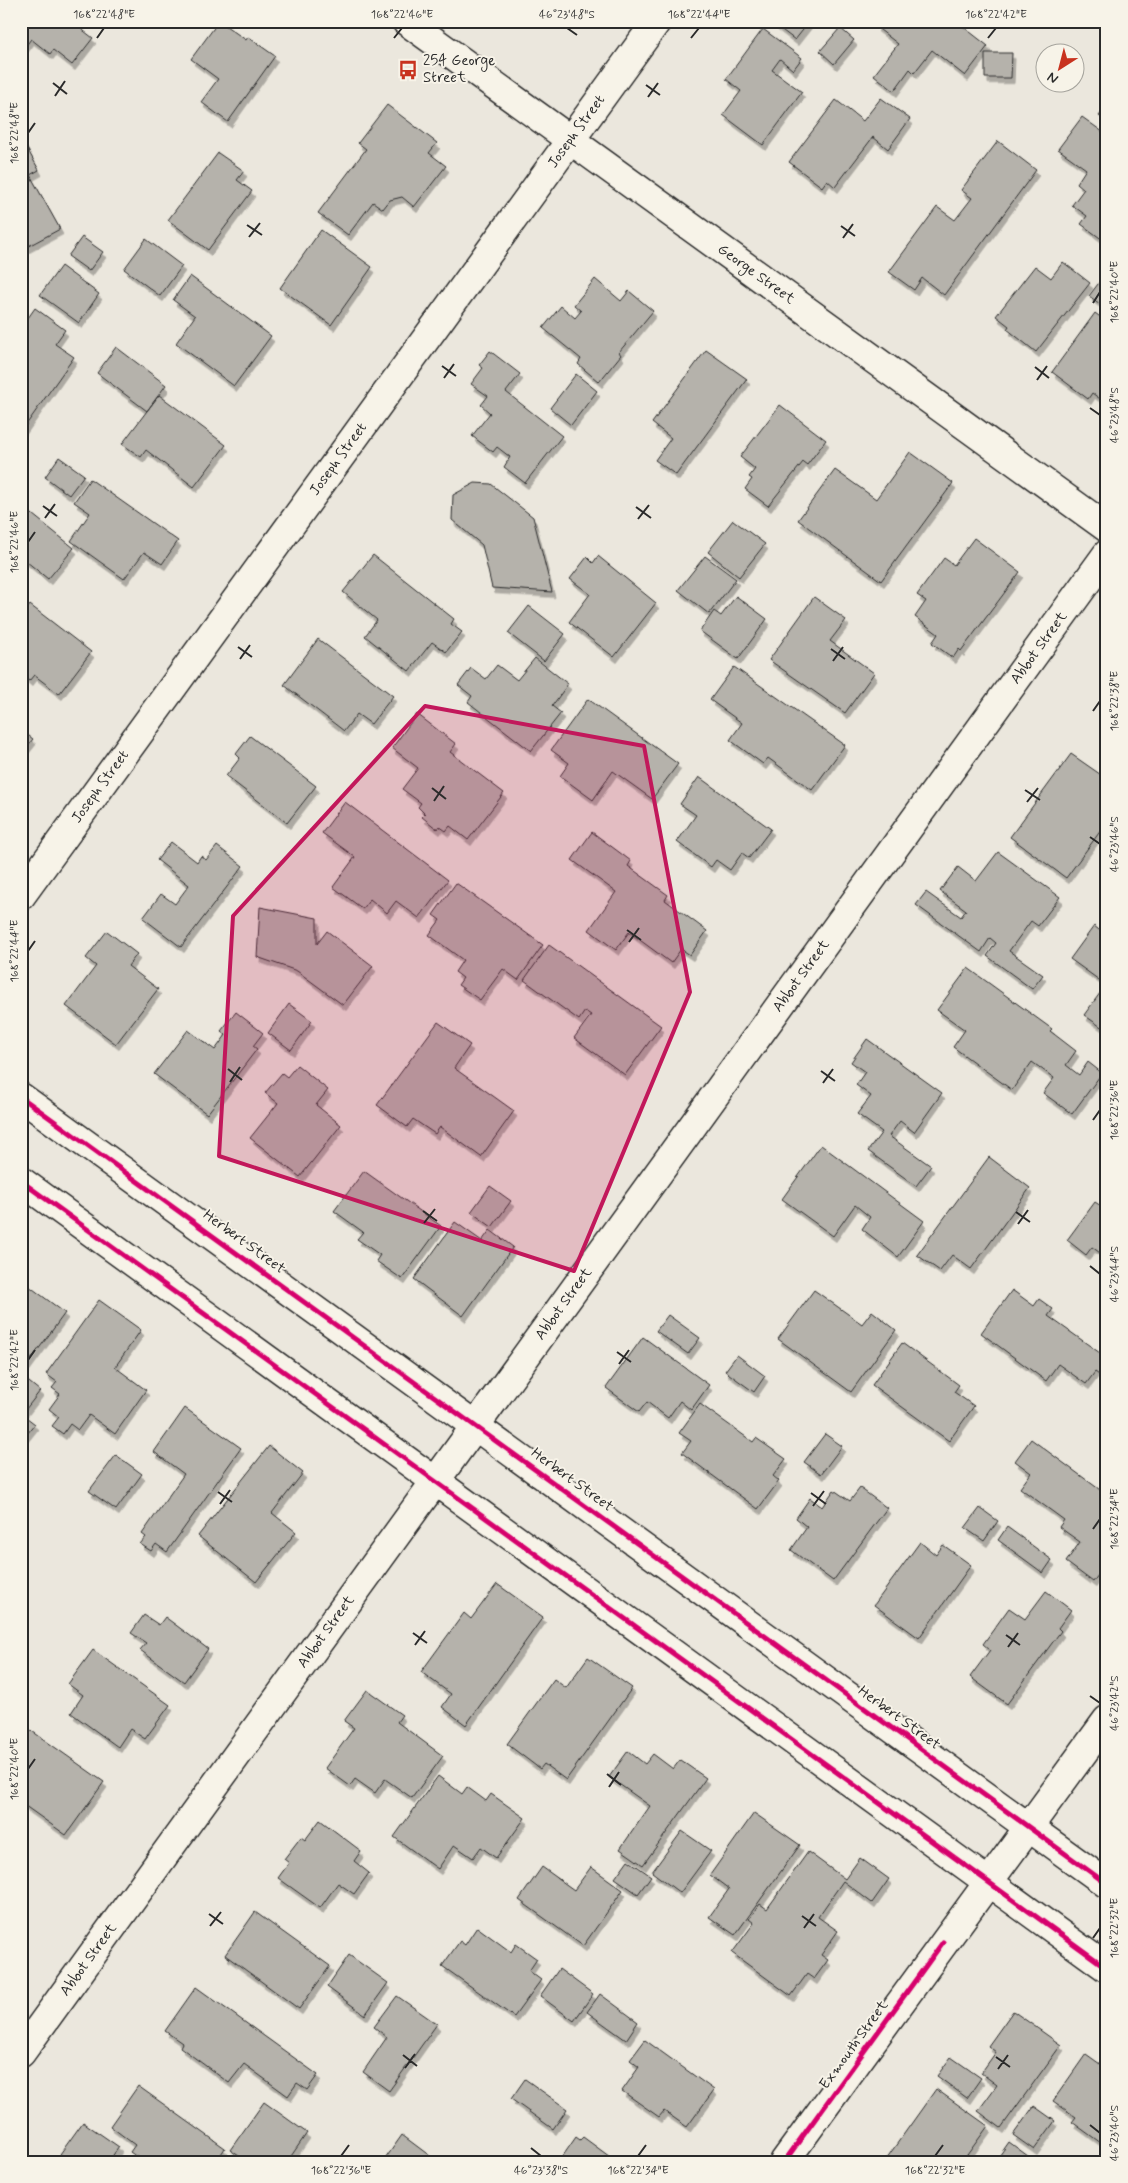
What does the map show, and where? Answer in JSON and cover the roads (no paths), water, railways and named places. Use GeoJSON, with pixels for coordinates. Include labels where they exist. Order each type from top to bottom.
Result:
{"type":"FeatureCollection","features":[{"type":"Feature","properties":{"kind":"street","name":"George Street"},"geometry":{"type":"LineString","coordinates":[[406,21],[1107,528]]}},
{"type":"Feature","properties":{"kind":"street","name":"Joseph Street"},"geometry":{"type":"LineString","coordinates":[[21,896],[656,21]]}},
{"type":"Feature","properties":{"kind":"street","name":"Abbot Street"},"geometry":{"type":"LineString","coordinates":[[21,2053],[1107,554]]}},
{"type":"Feature","properties":{"kind":"street","name":"Herbert Street"},"geometry":{"type":"LineString","coordinates":[[21,1097],[1107,1884]]}},
{"type":"Feature","properties":{"kind":"street"},"geometry":{"type":"LineString","coordinates":[[21,1181],[1107,1968]]}},
{"type":"Feature","properties":{"kind":"street","name":"Exmouth Street"},"geometry":{"type":"LineString","coordinates":[[784,2162],[1107,1720]]}},
{"type":"Feature","properties":{"kind":"place","name":"254 George Street"},"geometry":{"type":"Point","coordinates":[408,70]}}]}
